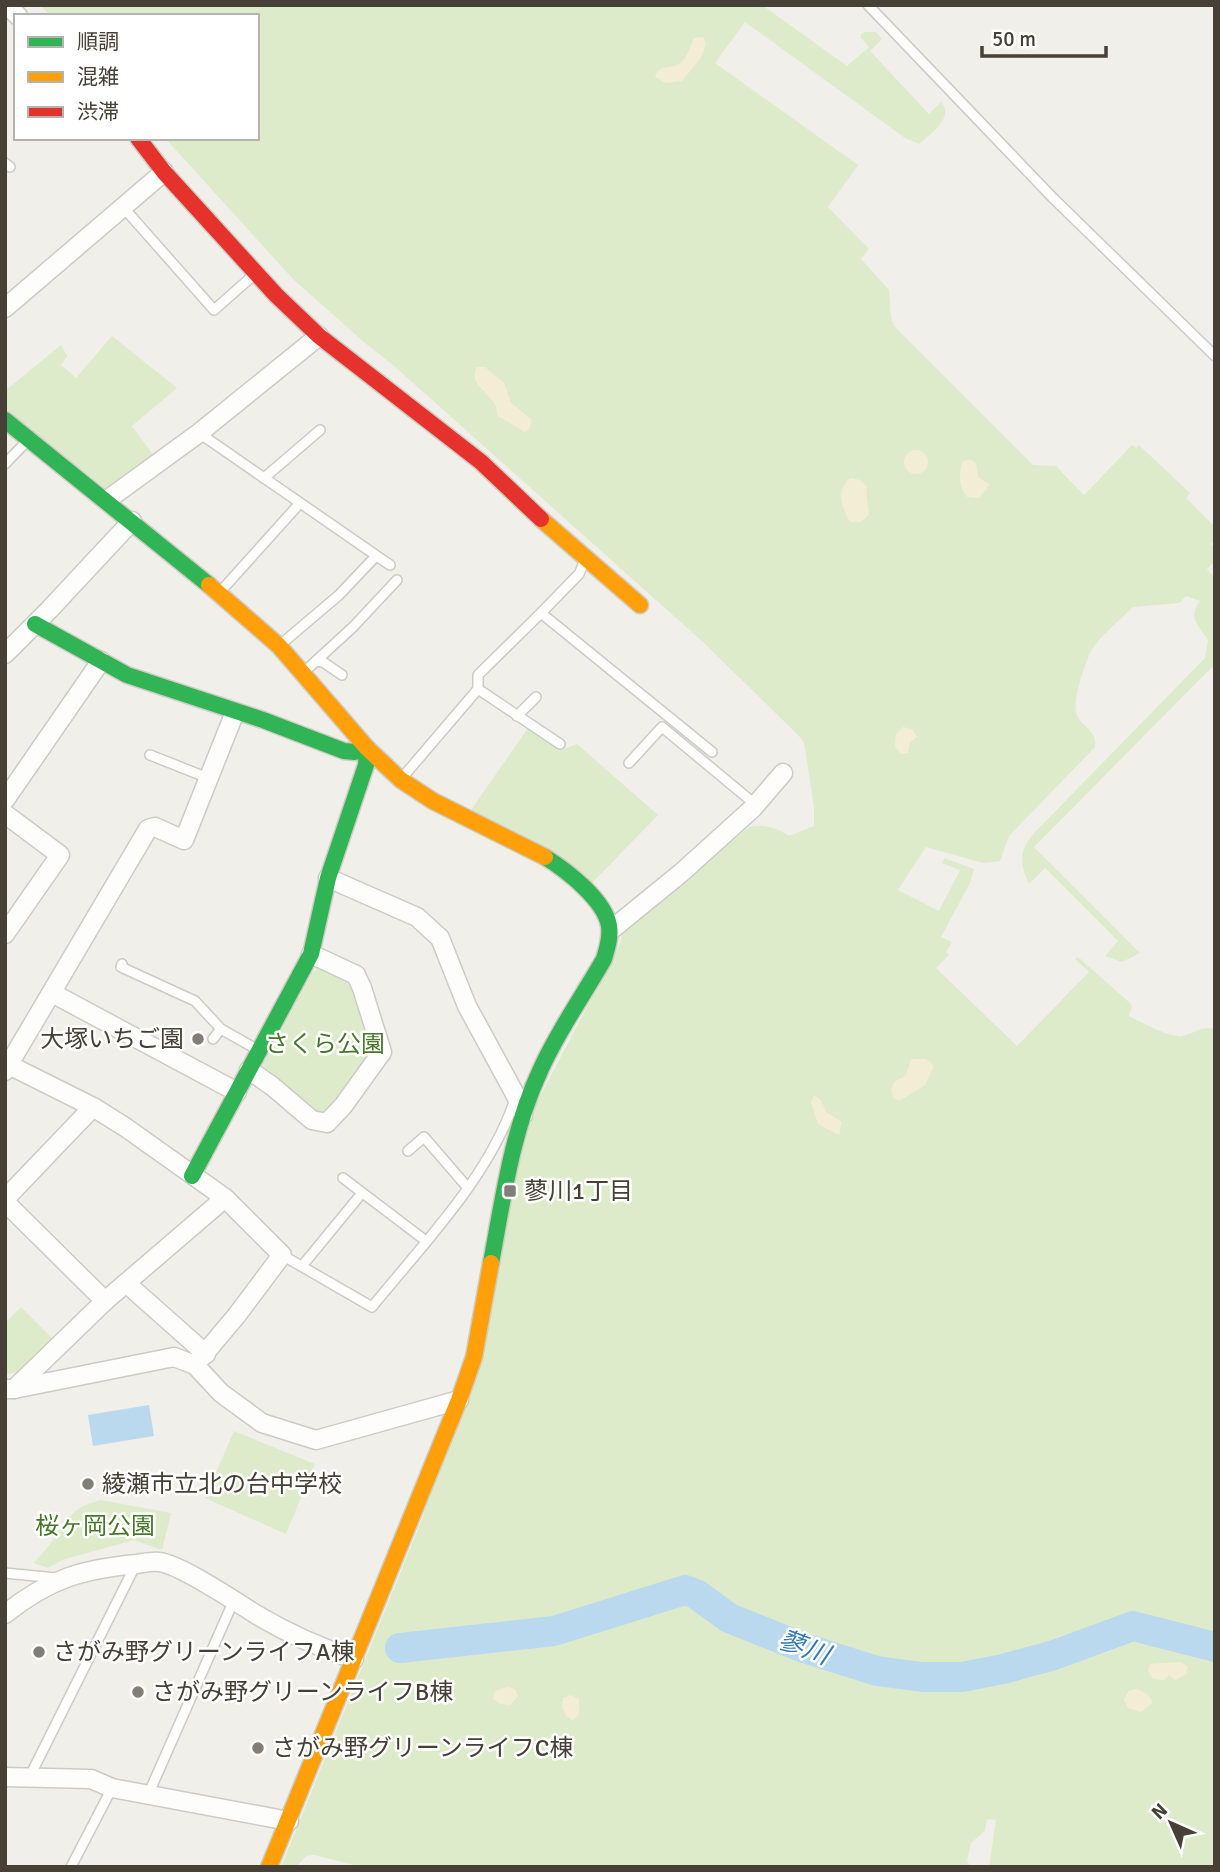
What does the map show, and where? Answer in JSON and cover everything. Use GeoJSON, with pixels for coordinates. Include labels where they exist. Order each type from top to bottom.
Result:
{"type":"FeatureCollection","features":[{"type":"Feature","properties":{"kind":"street"},"geometry":{"type":"LineString","coordinates":[[140,140],[164,172],[256,273],[319,336],[481,462],[640,605]]}},
{"type":"Feature","properties":{"kind":"street"},"geometry":{"type":"LineString","coordinates":[[5,308],[164,172]]}},
{"type":"Feature","properties":{"kind":"street"},"geometry":{"type":"LineString","coordinates":[[107,500],[199,433],[319,336]]}},
{"type":"Feature","properties":{"kind":"street"},"geometry":{"type":"LineString","coordinates":[[5,420],[220,592],[279,646],[367,748],[401,780],[433,801],[530,848],[560,866],[598,905],[611,930]]}},
{"type":"Feature","properties":{"kind":"street"},"geometry":{"type":"LineString","coordinates":[[8,647],[35,624],[132,521]]}},
{"type":"Feature","properties":{"kind":"street"},"geometry":{"type":"LineString","coordinates":[[35,624],[127,675],[287,728],[344,751],[355,752],[367,748]]}},
{"type":"Feature","properties":{"kind":"street"},"geometry":{"type":"LineString","coordinates":[[5,800],[102,661]]}},
{"type":"Feature","properties":{"kind":"street"},"geometry":{"type":"LineString","coordinates":[[201,1360],[282,1255],[225,1198],[93,1107],[7,1067],[148,829],[155,827],[184,840],[235,712]]}},
{"type":"Feature","properties":{"kind":"street"},"geometry":{"type":"LineString","coordinates":[[192,1176],[311,954],[328,878],[366,765],[367,748]]}},
{"type":"Feature","properties":{"kind":"street"},"geometry":{"type":"LineString","coordinates":[[270,1867],[474,1357],[505,1186],[523,1115],[542,1068],[604,959],[611,930],[681,873],[756,805],[783,773]]}},
{"type":"Feature","properties":{"kind":"street"},"geometry":{"type":"LineString","coordinates":[[5,814],[60,855],[5,934]]}},
{"type":"Feature","properties":{"kind":"street"},"geometry":{"type":"LineString","coordinates":[[328,878],[417,917],[440,938],[467,1006],[516,1096],[523,1115]]}},
{"type":"Feature","properties":{"kind":"street"},"geometry":{"type":"LineString","coordinates":[[249,1070],[313,1120],[327,1123],[343,1106],[382,1052],[362,988],[355,975],[311,954]]}},
{"type":"Feature","properties":{"kind":"street"},"geometry":{"type":"LineString","coordinates":[[52,993],[237,1092]]}},
{"type":"Feature","properties":{"kind":"street"},"geometry":{"type":"LineString","coordinates":[[93,1107],[5,1201],[105,1301]]}},
{"type":"Feature","properties":{"kind":"street"},"geometry":{"type":"LineString","coordinates":[[9,1389],[105,1301],[225,1198]]}},
{"type":"Feature","properties":{"kind":"street"},"geometry":{"type":"LineString","coordinates":[[126,1283],[201,1360],[221,1393],[262,1423],[316,1440],[458,1400]]}},
{"type":"Feature","properties":{"kind":"street"},"geometry":{"type":"LineString","coordinates":[[9,1389],[174,1357],[201,1360]]}},
{"type":"Feature","properties":{"kind":"street"},"geometry":{"type":"LineString","coordinates":[[5,1614],[30,1595],[60,1579],[104,1567],[159,1562],[271,1622],[354,1660]]}},
{"type":"Feature","properties":{"kind":"street"},"geometry":{"type":"LineString","coordinates":[[5,1777],[91,1779],[112,1788],[289,1821]]}},
{"type":"Feature","properties":{"kind":"lane"},"geometry":{"type":"LineString","coordinates":[[868,5],[1053,198],[1215,356]]}},
{"type":"Feature","properties":{"kind":"lane"},"geometry":{"type":"LineString","coordinates":[[123,207],[214,310],[256,273]]}},
{"type":"Feature","properties":{"kind":"lane"},"geometry":{"type":"LineString","coordinates":[[264,478],[320,430]]}},
{"type":"Feature","properties":{"kind":"lane"},"geometry":{"type":"LineString","coordinates":[[199,433],[390,565]]}},
{"type":"Feature","properties":{"kind":"lane"},"geometry":{"type":"LineString","coordinates":[[5,464],[29,439]]}},
{"type":"Feature","properties":{"kind":"lane"},"geometry":{"type":"LineString","coordinates":[[220,592],[300,503]]}},
{"type":"Feature","properties":{"kind":"lane"},"geometry":{"type":"LineString","coordinates":[[279,646],[339,595],[376,556]]}},
{"type":"Feature","properties":{"kind":"lane"},"geometry":{"type":"LineString","coordinates":[[401,780],[478,689],[478,675],[579,574],[586,559]]}},
{"type":"Feature","properties":{"kind":"lane"},"geometry":{"type":"LineString","coordinates":[[303,673],[353,627],[397,580]]}},
{"type":"Feature","properties":{"kind":"lane"},"geometry":{"type":"LineString","coordinates":[[541,613],[712,752]]}},
{"type":"Feature","properties":{"kind":"lane"},"geometry":{"type":"LineString","coordinates":[[316,661],[323,662],[342,675]]}},
{"type":"Feature","properties":{"kind":"lane"},"geometry":{"type":"LineString","coordinates":[[478,689],[560,744]]}},
{"type":"Feature","properties":{"kind":"lane"},"geometry":{"type":"LineString","coordinates":[[517,716],[536,697]]}},
{"type":"Feature","properties":{"kind":"lane"},"geometry":{"type":"LineString","coordinates":[[629,763],[662,727],[756,805]]}},
{"type":"Feature","properties":{"kind":"lane"},"geometry":{"type":"LineString","coordinates":[[150,755],[208,778]]}},
{"type":"Feature","properties":{"kind":"lane"},"geometry":{"type":"LineString","coordinates":[[122,964],[121,967],[195,1001],[221,1029],[260,1051]]}},
{"type":"Feature","properties":{"kind":"lane"},"geometry":{"type":"LineString","coordinates":[[213,1039],[221,1029]]}},
{"type":"Feature","properties":{"kind":"lane"},"geometry":{"type":"LineString","coordinates":[[282,1255],[372,1307],[468,1188],[494,1148],[516,1096]]}},
{"type":"Feature","properties":{"kind":"lane"},"geometry":{"type":"LineString","coordinates":[[408,1151],[424,1137],[468,1188]]}},
{"type":"Feature","properties":{"kind":"lane"},"geometry":{"type":"LineString","coordinates":[[343,1178],[426,1241]]}},
{"type":"Feature","properties":{"kind":"lane"},"geometry":{"type":"LineString","coordinates":[[302,1266],[362,1193]]}},
{"type":"Feature","properties":{"kind":"lane"},"geometry":{"type":"LineString","coordinates":[[29,1778],[136,1564]]}},
{"type":"Feature","properties":{"kind":"lane"},"geometry":{"type":"LineString","coordinates":[[5,1573],[60,1579]]}},
{"type":"Feature","properties":{"kind":"lane"},"geometry":{"type":"LineString","coordinates":[[148,1795],[234,1600]]}},
{"type":"Feature","properties":{"kind":"lane"},"geometry":{"type":"LineString","coordinates":[[71,1867],[112,1788]]}},
{"type":"Feature","properties":{"kind":"green space"},"geometry":{"type":"Polygon","coordinates":[[[40,5],[762,5],[847,66],[869,47],[861,34],[876,32],[882,39],[870,51],[929,114],[941,102],[945,108],[943,120],[919,144],[905,138],[745,22],[715,63],[858,165],[828,207],[869,249],[861,259],[889,290],[894,326],[1033,465],[1056,466],[1084,495],[1132,445],[1136,448],[1139,445],[1190,493],[1186,498],[1215,527],[1215,540],[1211,544],[1215,548],[1215,561],[1207,569],[1215,578],[1215,664],[1034,847],[1140,953],[1122,962],[1105,956],[1118,941],[1045,868],[1029,884],[1023,869],[1022,856],[1026,844],[1035,832],[1205,658],[1208,640],[1194,617],[1200,601],[1186,596],[1179,603],[1133,607],[1094,646],[1080,683],[1076,709],[1077,715],[1094,737],[1095,747],[1009,836],[1000,861],[983,863],[926,847],[898,890],[939,911],[960,870],[942,863],[944,858],[974,869],[970,883],[941,937],[952,942],[946,952],[949,955],[936,968],[1017,1046],[1089,972],[1075,959],[1078,957],[1130,1003],[1132,1007],[1129,1016],[1170,1035],[1182,1036],[1205,1028],[1215,1029],[1215,1867],[989,1867],[996,1820],[987,1819],[985,1831],[971,1843],[967,1861],[971,1867],[362,1867],[314,1855],[306,1856],[296,1867],[281,1867],[423,1517],[535,1106],[620,944],[622,929],[749,827],[770,827],[789,836],[814,826],[814,807],[804,742],[797,734],[704,643],[293,279],[167,140],[259,140],[259,14],[49,14],[40,5]]]}},
{"type":"Feature","properties":{"kind":"green space"},"geometry":{"type":"Polygon","coordinates":[[[112,336],[177,388],[132,426],[154,456],[112,488],[105,488],[5,410],[5,391],[61,345],[67,356],[61,365],[76,378],[112,336]]]}},
{"type":"Feature","properties":{"kind":"green space"},"geometry":{"type":"Polygon","coordinates":[[[528,728],[561,750],[577,744],[658,815],[592,883],[471,810],[528,728]]]}},
{"type":"Feature","properties":{"kind":"green space","name":"さくら公園"},"geometry":{"type":"Polygon","coordinates":[[[319,966],[335,973],[349,985],[359,1004],[372,1047],[372,1055],[327,1113],[321,1116],[263,1072],[262,1067],[312,973],[319,966]]]}},
{"type":"Feature","properties":{"kind":"green space"},"geometry":{"type":"Polygon","coordinates":[[[21,1307],[53,1339],[18,1372],[5,1375],[5,1323],[21,1307]]]}},
{"type":"Feature","properties":{"kind":"green space"},"geometry":{"type":"Polygon","coordinates":[[[234,1431],[315,1464],[286,1534],[205,1498],[234,1431]]]}},
{"type":"Feature","properties":{"kind":"green space","name":"桜ヶ岡公園"},"geometry":{"type":"Polygon","coordinates":[[[101,1500],[171,1513],[162,1550],[134,1540],[62,1560],[48,1568],[34,1563],[74,1513],[101,1500]]]}},
{"type":"Feature","properties":{"kind":"sand"},"geometry":{"type":"Polygon","coordinates":[[[703,37],[706,43],[701,58],[682,81],[666,83],[655,77],[659,70],[676,66],[682,61],[694,38],[703,37]]]}},
{"type":"Feature","properties":{"kind":"sand"},"geometry":{"type":"Polygon","coordinates":[[[477,367],[485,367],[504,383],[511,403],[531,419],[530,428],[525,432],[498,416],[493,402],[476,381],[477,367]]]}},
{"type":"Feature","properties":{"kind":"sand"},"geometry":{"type":"Polygon","coordinates":[[[911,450],[921,450],[928,457],[928,467],[921,474],[911,474],[904,467],[904,457],[911,450]]]}},
{"type":"Feature","properties":{"kind":"sand"},"geometry":{"type":"Polygon","coordinates":[[[970,459],[976,463],[978,477],[990,484],[979,498],[967,497],[961,485],[961,465],[963,461],[970,459]]]}},
{"type":"Feature","properties":{"kind":"sand"},"geometry":{"type":"Polygon","coordinates":[[[850,478],[860,480],[867,486],[869,515],[860,522],[850,522],[841,499],[845,483],[850,478]]]}},
{"type":"Feature","properties":{"kind":"sand"},"geometry":{"type":"Polygon","coordinates":[[[903,727],[912,729],[917,737],[910,742],[908,753],[901,754],[895,746],[896,734],[903,727]]]}},
{"type":"Feature","properties":{"kind":"sand"},"geometry":{"type":"Polygon","coordinates":[[[911,1059],[926,1059],[934,1066],[925,1085],[899,1101],[893,1097],[891,1090],[894,1082],[906,1075],[911,1059]]]}},
{"type":"Feature","properties":{"kind":"sand"},"geometry":{"type":"Polygon","coordinates":[[[814,1095],[821,1100],[826,1112],[842,1122],[839,1135],[818,1124],[811,1102],[814,1095]]]}},
{"type":"Feature","properties":{"kind":"sand"},"geometry":{"type":"Polygon","coordinates":[[[1181,1662],[1188,1667],[1186,1674],[1175,1680],[1169,1675],[1164,1680],[1153,1679],[1148,1671],[1150,1664],[1181,1662]]]}},
{"type":"Feature","properties":{"kind":"sand"},"geometry":{"type":"Polygon","coordinates":[[[508,1687],[515,1689],[518,1696],[510,1705],[500,1704],[493,1699],[495,1691],[508,1687]]]}},
{"type":"Feature","properties":{"kind":"sand"},"geometry":{"type":"Polygon","coordinates":[[[1137,1689],[1147,1694],[1153,1702],[1141,1712],[1128,1708],[1124,1699],[1129,1691],[1137,1689]]]}},
{"type":"Feature","properties":{"kind":"sand"},"geometry":{"type":"Polygon","coordinates":[[[571,1695],[579,1699],[579,1715],[573,1720],[566,1716],[562,1707],[563,1698],[571,1695]]]}},
{"type":"Feature","properties":{"kind":"water"},"geometry":{"type":"Polygon","coordinates":[[[149,1405],[154,1436],[93,1446],[88,1415],[149,1405]]]}},
{"type":"Feature","properties":{"kind":"waterway","name":"蓼川"},"geometry":{"type":"LineString","coordinates":[[400,1648],[554,1631],[685,1590],[696,1594],[729,1618],[804,1648],[877,1671],[922,1677],[962,1677],[1003,1669],[1054,1655],[1133,1626],[1215,1647]]}},
{"type":"Feature","properties":{"kind":"traffic: fast"},"geometry":{"type":"LineString","coordinates":[[5,420],[209,585]]}},
{"type":"Feature","properties":{"kind":"traffic: fast"},"geometry":{"type":"LineString","coordinates":[[35,624],[127,675],[263,720],[344,751],[355,752],[367,748]]}},
{"type":"Feature","properties":{"kind":"traffic: fast"},"geometry":{"type":"LineString","coordinates":[[192,1176],[311,954],[328,878],[366,765],[367,748]]}},
{"type":"Feature","properties":{"kind":"traffic: fast"},"geometry":{"type":"LineString","coordinates":[[491,1263],[509,1166],[530,1094],[554,1042],[604,959],[609,939],[606,916],[593,896],[545,857]]}},
{"type":"Feature","properties":{"kind":"traffic: slow"},"geometry":{"type":"LineString","coordinates":[[541,519],[640,605]]}},
{"type":"Feature","properties":{"kind":"traffic: slow"},"geometry":{"type":"LineString","coordinates":[[209,585],[279,646],[367,748],[401,780],[433,801],[545,857]]}},
{"type":"Feature","properties":{"kind":"traffic: slow"},"geometry":{"type":"LineString","coordinates":[[269,1867],[459,1400],[474,1357],[491,1263]]}},
{"type":"Feature","properties":{"kind":"traffic: jam"},"geometry":{"type":"LineString","coordinates":[[140,140],[164,172],[276,295],[319,336],[481,462],[541,519]]}},
{"type":"Feature","properties":{"kind":"place","name":"大塚いちご園"},"geometry":{"type":"Point","coordinates":[198,1039]}},
{"type":"Feature","properties":{"kind":"place","name":"蓼川1丁目"},"geometry":{"type":"Point","coordinates":[510,1191]}},
{"type":"Feature","properties":{"kind":"place","name":"綾瀬市立北の台中学校"},"geometry":{"type":"Point","coordinates":[88,1484]}},
{"type":"Feature","properties":{"kind":"place","name":"さがみ野グリーンライフA棟"},"geometry":{"type":"Point","coordinates":[39,1652]}},
{"type":"Feature","properties":{"kind":"place","name":"さがみ野グリーンライフB棟"},"geometry":{"type":"Point","coordinates":[138,1692]}},
{"type":"Feature","properties":{"kind":"place","name":"さがみ野グリーンライフC棟"},"geometry":{"type":"Point","coordinates":[258,1748]}}]}
